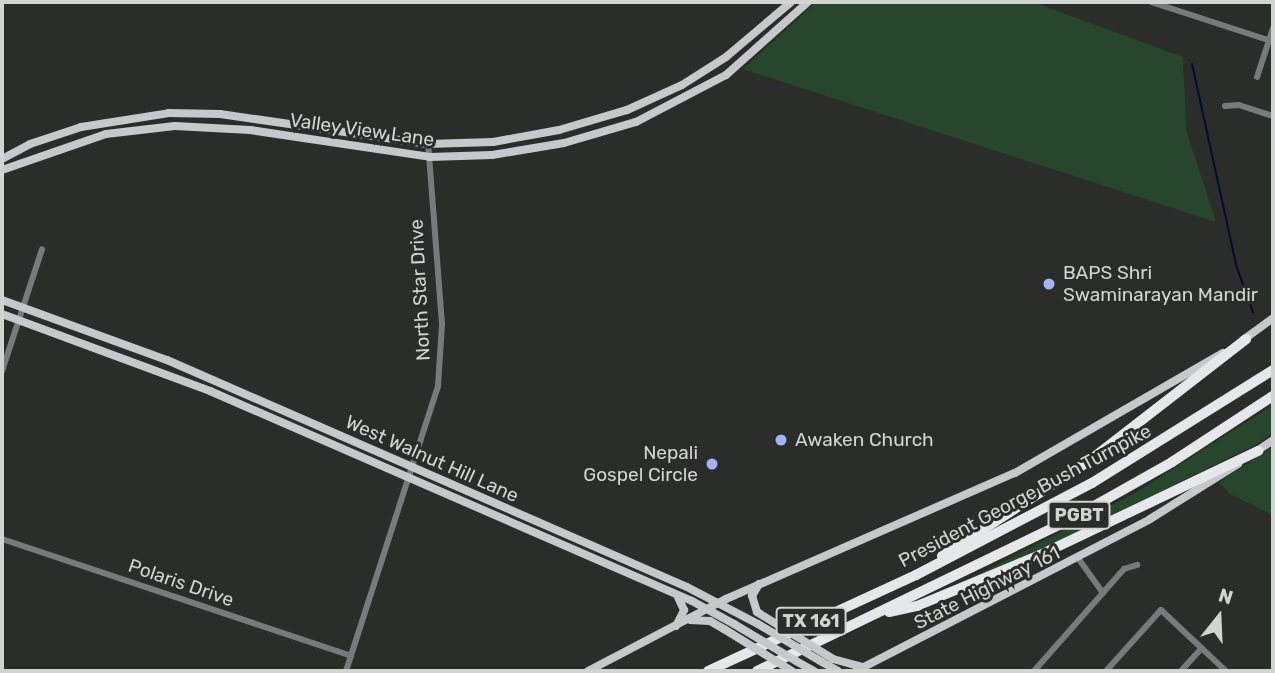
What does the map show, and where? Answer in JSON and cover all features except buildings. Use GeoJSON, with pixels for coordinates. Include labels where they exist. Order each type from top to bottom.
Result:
{"type":"FeatureCollection","features":[{"type":"Feature","properties":{"kind":"highway"},"geometry":{"type":"LineString","coordinates":[[916,575],[1089,461],[1246,339]]}},
{"type":"Feature","properties":{"kind":"highway","name":"President George Bush Turnpike"},"geometry":{"type":"LineString","coordinates":[[708,671],[916,575],[1127,464],[1273,370]]}},
{"type":"Feature","properties":{"kind":"highway","name":"President George Bush Turnpike"},"geometry":{"type":"LineString","coordinates":[[757,671],[1083,513],[1273,396]]}},
{"type":"Feature","properties":{"kind":"highway"},"geometry":{"type":"LineString","coordinates":[[874,615],[917,606],[1040,555],[1258,451]]}},
{"type":"Feature","properties":{"kind":"main road","name":"Valley View Lane"},"geometry":{"type":"LineString","coordinates":[[2,159],[30,144],[80,127],[169,113],[220,114],[428,144],[524,137],[627,110],[690,80],[726,57],[791,2]]}},
{"type":"Feature","properties":{"kind":"main road","name":"Valley View Lane"},"geometry":{"type":"LineString","coordinates":[[2,170],[106,134],[183,125],[250,130],[430,157],[529,150],[636,121],[726,75],[808,2]]}},
{"type":"Feature","properties":{"kind":"main road","name":"West Walnut Hill Lane"},"geometry":{"type":"LineString","coordinates":[[2,300],[210,379],[616,556],[719,602],[838,671]]}},
{"type":"Feature","properties":{"kind":"main road","name":"West Walnut Hill Lane"},"geometry":{"type":"LineString","coordinates":[[2,314],[205,389],[612,566],[706,609],[812,670]]}},
{"type":"Feature","properties":{"kind":"main road"},"geometry":{"type":"LineString","coordinates":[[588,671],[719,602],[1034,463],[1246,339],[1273,318]]}},
{"type":"Feature","properties":{"kind":"main road"},"geometry":{"type":"LineString","coordinates":[[205,389],[210,379]]}},
{"type":"Feature","properties":{"kind":"main road"},"geometry":{"type":"LineString","coordinates":[[297,429],[302,419]]}},
{"type":"Feature","properties":{"kind":"main road","name":"State Highway 161"},"geometry":{"type":"LineString","coordinates":[[863,670],[1150,519],[1273,440]]}},
{"type":"Feature","properties":{"kind":"main road"},"geometry":{"type":"LineString","coordinates":[[612,566],[616,556]]}},
{"type":"Feature","properties":{"kind":"main road"},"geometry":{"type":"LineString","coordinates":[[758,584],[752,596],[757,612],[833,659],[863,670]]}},
{"type":"Feature","properties":{"kind":"main road"},"geometry":{"type":"LineString","coordinates":[[675,627],[684,610],[676,595]]}},
{"type":"Feature","properties":{"kind":"main road"},"geometry":{"type":"LineString","coordinates":[[688,620],[710,621],[792,671]]}},
{"type":"Feature","properties":{"kind":"street"},"geometry":{"type":"LineString","coordinates":[[1151,2],[1268,40]]}},
{"type":"Feature","properties":{"kind":"street"},"geometry":{"type":"LineString","coordinates":[[1257,78],[1273,28]]}},
{"type":"Feature","properties":{"kind":"street"},"geometry":{"type":"LineString","coordinates":[[1225,106],[1239,105],[1273,116]]}},
{"type":"Feature","properties":{"kind":"street","name":"North Star Drive"},"geometry":{"type":"LineString","coordinates":[[346,671],[415,468],[442,358],[428,144]]}},
{"type":"Feature","properties":{"kind":"street"},"geometry":{"type":"LineString","coordinates":[[2,371],[42,249]]}},
{"type":"Feature","properties":{"kind":"street","name":"Polaris Drive"},"geometry":{"type":"LineString","coordinates":[[2,539],[351,656]]}},
{"type":"Feature","properties":{"kind":"street"},"geometry":{"type":"LineString","coordinates":[[1078,558],[1103,593]]}},
{"type":"Feature","properties":{"kind":"street"},"geometry":{"type":"LineString","coordinates":[[1034,671],[1124,569],[1137,565]]}},
{"type":"Feature","properties":{"kind":"street"},"geometry":{"type":"LineString","coordinates":[[1106,671],[1154,614],[1167,613],[1200,650],[1226,671]]}},
{"type":"Feature","properties":{"kind":"street"},"geometry":{"type":"LineString","coordinates":[[1181,671],[1200,650]]}},
{"type":"Feature","properties":{"kind":"green space"},"geometry":{"type":"Polygon","coordinates":[[[816,2],[1033,2],[1183,57],[1186,130],[1216,222],[743,69],[816,2]]]}},
{"type":"Feature","properties":{"kind":"green space"},"geometry":{"type":"Polygon","coordinates":[[[1273,405],[1273,433],[1255,445],[1041,550],[960,584],[1135,493],[1273,405]]]}},
{"type":"Feature","properties":{"kind":"green space"},"geometry":{"type":"Polygon","coordinates":[[[1273,447],[1273,515],[1230,494],[1219,482],[1273,447]]]}},
{"type":"Feature","properties":{"kind":"waterway"},"geometry":{"type":"LineString","coordinates":[[1192,64],[1237,268],[1253,312]]}},
{"type":"Feature","properties":{"kind":"place","name":"BAPS Shri Swaminarayan Mandir"},"geometry":{"type":"Point","coordinates":[1049,284]}},
{"type":"Feature","properties":{"kind":"place","name":"Awaken Church"},"geometry":{"type":"Point","coordinates":[781,440]}},
{"type":"Feature","properties":{"kind":"place","name":"Nepali Gospel Circle"},"geometry":{"type":"Point","coordinates":[712,464]}}]}
